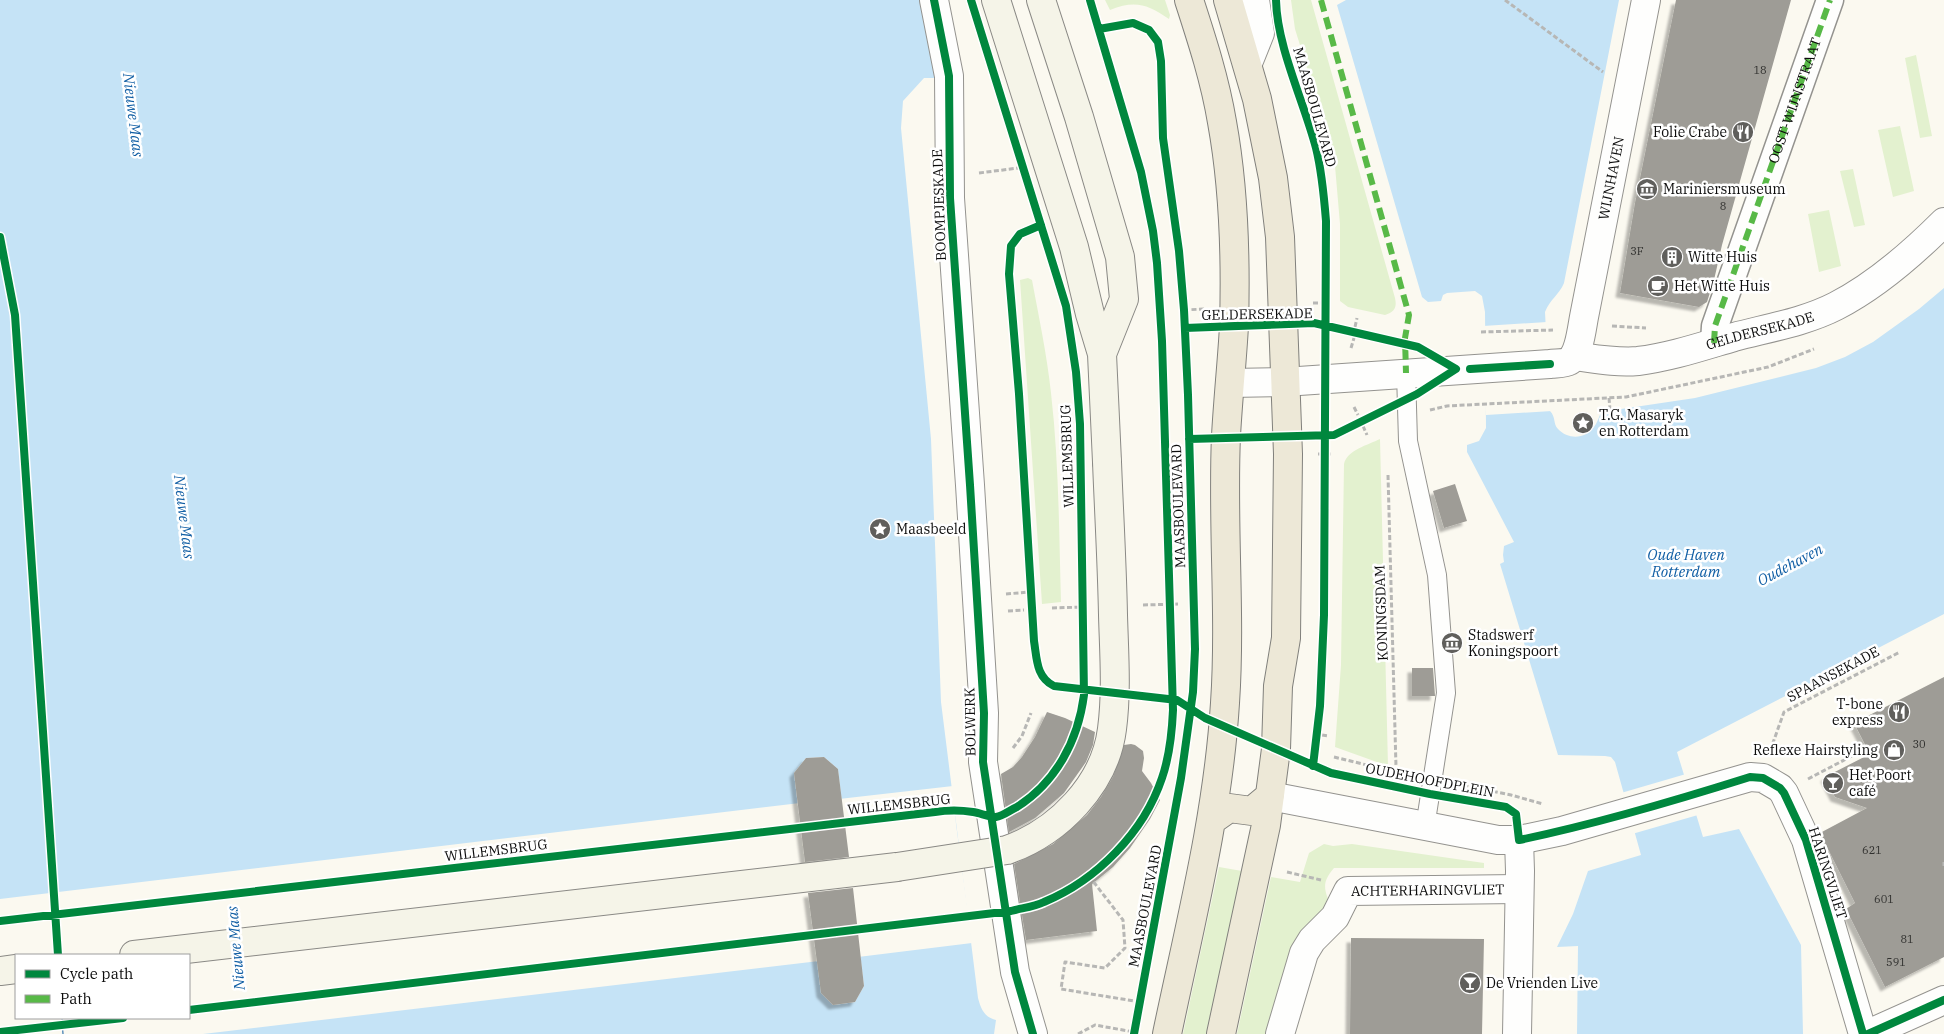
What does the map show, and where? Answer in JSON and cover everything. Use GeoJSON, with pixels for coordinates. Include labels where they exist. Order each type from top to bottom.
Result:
{"type":"FeatureCollection","features":[{"type":"Feature","properties":{"kind":"main road"},"geometry":{"type":"LineString","coordinates":[[143,954],[897,867],[1007,850],[1024,844],[1060,820],[1083,794],[1099,768],[1107,750],[1112,730],[1115,672],[1102,354],[1074,247],[996,0]]}},
{"type":"Feature","properties":{"kind":"main road"},"geometry":{"type":"LineString","coordinates":[[1041,0],[1079,117],[1120,257],[1124,299],[1102,354]]}},
{"type":"Feature","properties":{"kind":"main road"},"geometry":{"type":"LineString","coordinates":[[1167,1034],[1212,820],[1225,702],[1226,437],[1234,326],[1234,263],[1229,174],[1217,96],[1189,0]]}},
{"type":"Feature","properties":{"kind":"main road"},"geometry":{"type":"LineString","coordinates":[[1221,1034],[1266,825],[1276,749],[1278,686],[1286,638],[1288,454],[1279,222],[1264,131],[1248,63],[1228,0]]}},
{"type":"Feature","properties":{"kind":"main road"},"geometry":{"type":"LineString","coordinates":[[1212,820],[1229,808],[1252,811],[1270,796]]}},
{"type":"Feature","properties":{"kind":"main road"},"geometry":{"type":"LineString","coordinates":[[0,971],[15,969]]}},
{"type":"Feature","properties":{"kind":"street","name":"BOOMPJESKADE"},"geometry":{"type":"LineString","coordinates":[[934,0],[950,76],[950,198],[964,410]]}},
{"type":"Feature","properties":{"kind":"street"},"geometry":{"type":"LineString","coordinates":[[1248,63],[1260,33],[1255,0]]}},
{"type":"Feature","properties":{"kind":"street","name":"WIJNHAVEN"},"geometry":{"type":"LineString","coordinates":[[1562,360],[1583,324],[1646,0]]}},
{"type":"Feature","properties":{"kind":"street","name":"OOST-WIJNSTRAAT"},"geometry":{"type":"LineString","coordinates":[[1714,343],[1715,326],[1830,0]]}},
{"type":"Feature","properties":{"kind":"street","name":"GELDERSEKADE"},"geometry":{"type":"LineString","coordinates":[[1407,395],[1470,369],[1562,360],[1638,361],[1714,343],[1805,318],[1836,306],[1903,261],[1944,222]]}},
{"type":"Feature","properties":{"kind":"street"},"geometry":{"type":"LineString","coordinates":[[1230,383],[1284,382],[1407,395]]}},
{"type":"Feature","properties":{"kind":"street","name":"BOLWERK"},"geometry":{"type":"LineString","coordinates":[[964,410],[984,713],[983,762],[1015,972],[1032,1032]]}},
{"type":"Feature","properties":{"kind":"street"},"geometry":{"type":"LineString","coordinates":[[1270,796],[1498,840],[1519,840],[1604,820],[1750,777],[1773,785]]}},
{"type":"Feature","properties":{"kind":"street","name":"HARINGVLIET"},"geometry":{"type":"LineString","coordinates":[[1773,785],[1811,852],[1863,1034]]}},
{"type":"Feature","properties":{"kind":"street"},"geometry":{"type":"LineString","coordinates":[[1517,1034],[1519,840]]}},
{"type":"Feature","properties":{"kind":"street","name":"ACHTERHARINGVLIET"},"geometry":{"type":"LineString","coordinates":[[1280,1034],[1304,952],[1312,940],[1335,917],[1348,891],[1519,889]]}},
{"type":"Feature","properties":{"kind":"street"},"geometry":{"type":"LineString","coordinates":[[1868,1034],[1944,1000]]}},
{"type":"Feature","properties":{"kind":"lane"},"geometry":{"type":"LineString","coordinates":[[1407,395],[1408,441],[1436,575],[1446,693],[1425,827]]}},
{"type":"Feature","properties":{"kind":"path"},"geometry":{"type":"LineString","coordinates":[[1505,0],[1605,73]]}},
{"type":"Feature","properties":{"kind":"path"},"geometry":{"type":"LineString","coordinates":[[1020,158],[1026,176]]}},
{"type":"Feature","properties":{"kind":"path"},"geometry":{"type":"LineString","coordinates":[[976,174],[1023,167]]}},
{"type":"Feature","properties":{"kind":"path"},"geometry":{"type":"LineString","coordinates":[[1326,294],[1326,308]]}},
{"type":"Feature","properties":{"kind":"path"},"geometry":{"type":"LineString","coordinates":[[1183,300],[1185,319]]}},
{"type":"Feature","properties":{"kind":"path"},"geometry":{"type":"LineString","coordinates":[[1184,310],[1210,308]]}},
{"type":"Feature","properties":{"kind":"path"},"geometry":{"type":"LineString","coordinates":[[1355,327],[1356,318]]}},
{"type":"Feature","properties":{"kind":"path"},"geometry":{"type":"LineString","coordinates":[[1481,332],[1548,330]]}},
{"type":"Feature","properties":{"kind":"path"},"geometry":{"type":"LineString","coordinates":[[1347,331],[1363,334]]}},
{"type":"Feature","properties":{"kind":"path"},"geometry":{"type":"LineString","coordinates":[[1354,424],[1407,395],[1447,406],[1486,406],[1569,400],[1569,395]]}},
{"type":"Feature","properties":{"kind":"path"},"geometry":{"type":"LineString","coordinates":[[1609,398],[1610,410]]}},
{"type":"Feature","properties":{"kind":"path"},"geometry":{"type":"LineString","coordinates":[[1363,426],[1367,435]]}},
{"type":"Feature","properties":{"kind":"path"},"geometry":{"type":"LineString","coordinates":[[1325,445],[1328,454],[1325,464]]}},
{"type":"Feature","properties":{"kind":"path"},"geometry":{"type":"LineString","coordinates":[[1030,582],[1031,601]]}},
{"type":"Feature","properties":{"kind":"path"},"geometry":{"type":"LineString","coordinates":[[1006,594],[1030,592]]}},
{"type":"Feature","properties":{"kind":"path"},"geometry":{"type":"LineString","coordinates":[[1083,599],[1084,618]]}},
{"type":"Feature","properties":{"kind":"path"},"geometry":{"type":"LineString","coordinates":[[1170,600],[1170,610]]}},
{"type":"Feature","properties":{"kind":"path"},"geometry":{"type":"LineString","coordinates":[[1017,611],[1024,610]]}},
{"type":"Feature","properties":{"kind":"path"},"geometry":{"type":"LineString","coordinates":[[1020,738],[1031,713]]}},
{"type":"Feature","properties":{"kind":"path"},"geometry":{"type":"LineString","coordinates":[[1316,742],[1318,725]]}},
{"type":"Feature","properties":{"kind":"path"},"geometry":{"type":"LineString","coordinates":[[1322,735],[1329,736]]}},
{"type":"Feature","properties":{"kind":"path"},"geometry":{"type":"LineString","coordinates":[[1773,785],[1867,748]]}},
{"type":"Feature","properties":{"kind":"path"},"geometry":{"type":"LineString","coordinates":[[1944,862],[1944,866]]}},
{"type":"Feature","properties":{"kind":"path"},"geometry":{"type":"LineString","coordinates":[[1287,872],[1326,882]]}},
{"type":"Feature","properties":{"kind":"path"},"geometry":{"type":"LineString","coordinates":[[1089,876],[1123,920],[1125,948],[1105,968],[1065,962],[1061,989],[1139,1006],[1142,993]]}},
{"type":"Feature","properties":{"kind":"path"},"geometry":{"type":"LineString","coordinates":[[1078,1034],[1095,1025],[1135,1030]]}},
{"type":"Feature","properties":{"kind":"green space"},"geometry":{"type":"Polygon","coordinates":[[[1105,0],[1165,0],[1170,15],[1169,19],[1141,5],[1127,5],[1110,10],[1105,0]]]}},
{"type":"Feature","properties":{"kind":"green space"},"geometry":{"type":"Polygon","coordinates":[[[1291,0],[1311,0],[1395,298],[1396,304],[1394,309],[1385,315],[1348,307],[1340,301],[1340,224],[1335,166],[1325,126],[1295,29],[1291,0]]]}},
{"type":"Feature","properties":{"kind":"green space"},"geometry":{"type":"Polygon","coordinates":[[[1916,55],[1932,136],[1920,138],[1905,58],[1916,55]]]}},
{"type":"Feature","properties":{"kind":"green space"},"geometry":{"type":"Polygon","coordinates":[[[1900,126],[1914,191],[1893,197],[1878,130],[1900,126]]]}},
{"type":"Feature","properties":{"kind":"green space"},"geometry":{"type":"Polygon","coordinates":[[[1853,169],[1865,225],[1854,227],[1840,171],[1853,169]]]}},
{"type":"Feature","properties":{"kind":"green space"},"geometry":{"type":"Polygon","coordinates":[[[1829,210],[1841,266],[1819,272],[1808,214],[1829,210]]]}},
{"type":"Feature","properties":{"kind":"green space"},"geometry":{"type":"Polygon","coordinates":[[[1028,278],[1032,280],[1043,336],[1054,419],[1057,471],[1061,602],[1042,604],[1020,280],[1028,278]]]}},
{"type":"Feature","properties":{"kind":"green space"},"geometry":{"type":"Polygon","coordinates":[[[1380,439],[1388,766],[1335,747],[1341,665],[1344,464],[1349,455],[1380,439]]]}},
{"type":"Feature","properties":{"kind":"green space"},"geometry":{"type":"Polygon","coordinates":[[[1324,844],[1333,846],[1352,844],[1484,863],[1484,868],[1334,868],[1325,883],[1327,897],[1332,909],[1273,1034],[1237,1034],[1271,877],[1300,882],[1309,853],[1324,844]]]}},
{"type":"Feature","properties":{"kind":"green space"},"geometry":{"type":"Polygon","coordinates":[[[1219,867],[1242,871],[1206,1034],[1183,1034],[1219,867]]]}},
{"type":"Feature","properties":{"kind":"water","name":"Nieuwe Maas"},"geometry":{"type":"Polygon","coordinates":[[[0,0],[921,0],[926,15],[935,78],[924,78],[903,101],[901,128],[931,439],[941,702],[978,998],[984,1012],[996,1020],[994,1034],[0,1034],[0,0]],[[824,757],[806,758],[794,773],[821,993],[833,1005],[855,1002],[864,986],[838,769],[824,757]]]}},
{"type":"Feature","properties":{"kind":"water"},"geometry":{"type":"Polygon","coordinates":[[[1346,0],[1619,0],[1564,283],[1545,312],[1550,411],[1556,427],[1562,433],[1577,437],[1586,434],[1591,431],[1601,412],[1695,398],[1816,368],[1845,357],[1873,342],[1919,309],[1944,288],[1944,614],[1677,752],[1703,837],[1739,829],[1801,945],[1803,1034],[1577,1034],[1578,946],[1557,947],[1573,914],[1588,871],[1641,855],[1615,762],[1611,757],[1558,755],[1500,564],[1504,562],[1504,546],[1514,542],[1467,452],[1467,445],[1479,441],[1486,428],[1485,312],[1482,296],[1475,291],[1447,293],[1443,295],[1441,301],[1428,302],[1422,297],[1337,5],[1346,0]]]}},
{"type":"Feature","properties":{"kind":"pier"},"geometry":{"type":"Polygon","coordinates":[[[1547,322],[1552,411],[1486,415],[1484,404],[1483,326],[1547,322]]]}},
{"type":"Feature","properties":{"kind":"pier"},"geometry":{"type":"Polygon","coordinates":[[[1686,774],[1698,815],[1632,834],[1621,793],[1686,774]]]}},
{"type":"Feature","properties":{"kind":"pier"},"geometry":{"type":"Polygon","coordinates":[[[953,786],[956,824],[972,943],[858,957],[839,799],[953,786]]]}},
{"type":"Feature","properties":{"kind":"pier"},"geometry":{"type":"Polygon","coordinates":[[[800,803],[819,961],[203,1034],[0,1034],[0,899],[800,803]]]}},
{"type":"Feature","properties":{"kind":"building"},"geometry":{"type":"Polygon","coordinates":[[[1676,0],[1791,0],[1722,245],[1714,280],[1707,302],[1699,307],[1620,293],[1635,203],[1676,0]]]}},
{"type":"Feature","properties":{"kind":"building"},"geometry":{"type":"Polygon","coordinates":[[[1455,484],[1467,521],[1444,528],[1433,491],[1455,484]]]}},
{"type":"Feature","properties":{"kind":"building"},"geometry":{"type":"Polygon","coordinates":[[[1412,668],[1433,668],[1435,696],[1412,696],[1412,668]]]}},
{"type":"Feature","properties":{"kind":"building"},"geometry":{"type":"Polygon","coordinates":[[[1944,677],[1944,957],[1885,987],[1846,909],[1855,903],[1820,833],[1867,808],[1835,797],[1825,777],[1870,754],[1854,723],[1944,677]]]}},
{"type":"Feature","properties":{"kind":"building"},"geometry":{"type":"Polygon","coordinates":[[[1047,712],[1095,732],[1093,745],[1086,762],[1064,793],[1035,818],[1009,832],[1001,774],[1013,767],[1022,757],[1035,737],[1047,712]]]}},
{"type":"Feature","properties":{"kind":"building"},"geometry":{"type":"Polygon","coordinates":[[[1131,744],[1143,751],[1142,771],[1160,800],[1150,819],[1130,848],[1113,867],[1092,884],[1097,931],[1026,940],[1014,864],[1053,844],[1087,815],[1113,777],[1124,745],[1131,744]]]}},
{"type":"Feature","properties":{"kind":"building"},"geometry":{"type":"Polygon","coordinates":[[[824,757],[838,769],[849,857],[805,862],[794,773],[806,758],[824,757]]]}},
{"type":"Feature","properties":{"kind":"building"},"geometry":{"type":"Polygon","coordinates":[[[853,888],[864,986],[855,1002],[833,1005],[821,993],[808,893],[853,888]]]}},
{"type":"Feature","properties":{"kind":"building"},"geometry":{"type":"Polygon","coordinates":[[[1351,938],[1484,939],[1482,1034],[1350,1034],[1351,938]]]}},
{"type":"Feature","properties":{"kind":"ferry route"},"geometry":{"type":"LineString","coordinates":[[0,237],[15,315],[58,954]]}},
{"type":"Feature","properties":{"kind":"ferry route"},"geometry":{"type":"LineString","coordinates":[[62,1019],[63,1034]]}},
{"type":"Feature","properties":{"kind":"marked path"},"geometry":{"type":"LineString","coordinates":[[1321,0],[1409,315],[1405,338],[1406,373]]}},
{"type":"Feature","properties":{"kind":"marked path"},"geometry":{"type":"LineString","coordinates":[[1714,343],[1715,326],[1830,0]]}},
{"type":"Feature","properties":{"kind":"cycle path"},"geometry":{"type":"LineString","coordinates":[[934,0],[949,76],[950,198],[984,713],[983,762],[1015,972],[1033,1034]]}},
{"type":"Feature","properties":{"kind":"cycle path","name":"WILLEMSBRUG"},"geometry":{"type":"LineString","coordinates":[[0,921],[940,811],[968,811],[996,817],[1017,807],[1031,797],[1054,773],[1063,759],[1076,728],[1084,695],[1080,424],[1076,372],[1066,306],[971,0]]}},
{"type":"Feature","properties":{"kind":"cycle path","name":"MAASBOULEVARD"},"geometry":{"type":"LineString","coordinates":[[190,1010],[1011,911],[1040,904],[1064,893],[1100,867],[1116,852],[1131,835],[1154,798],[1167,761],[1172,727],[1162,341],[1157,263],[1153,231],[1141,172],[1090,0]]}},
{"type":"Feature","properties":{"kind":"cycle path","name":"MAASBOULEVARD"},"geometry":{"type":"LineString","coordinates":[[1276,0],[1281,36],[1286,55],[1318,157],[1326,221],[1324,615],[1320,706],[1313,766]]}},
{"type":"Feature","properties":{"kind":"cycle path","name":"MAASBOULEVARD"},"geometry":{"type":"LineString","coordinates":[[1099,29],[1133,23],[1149,30],[1158,42],[1161,61],[1163,138],[1179,251],[1188,395],[1195,649],[1193,692],[1181,778],[1134,1034]]}},
{"type":"Feature","properties":{"kind":"cycle path","name":"OUDEHOOFDPLEIN"},"geometry":{"type":"LineString","coordinates":[[1041,225],[1020,234],[1011,246],[1009,274],[1019,394],[1034,641],[1038,667],[1048,682],[1054,686],[1177,700],[1205,718],[1331,773],[1430,794],[1506,807],[1516,814],[1519,840],[1635,812],[1750,777],[1763,778],[1780,788],[1784,793],[1806,840],[1863,1034]]}},
{"type":"Feature","properties":{"kind":"cycle path"},"geometry":{"type":"LineString","coordinates":[[0,237],[15,315],[58,954]]}},
{"type":"Feature","properties":{"kind":"cycle path","name":"MAASBOULEVARD"},"geometry":{"type":"LineString","coordinates":[[1185,328],[1314,323],[1418,347],[1456,369],[1417,394],[1334,435],[1189,439]]}},
{"type":"Feature","properties":{"kind":"cycle path"},"geometry":{"type":"LineString","coordinates":[[1470,369],[1550,364]]}},
{"type":"Feature","properties":{"kind":"cycle path"},"geometry":{"type":"LineString","coordinates":[[1868,1034],[1944,1000]]}},
{"type":"Feature","properties":{"kind":"cycle path"},"geometry":{"type":"LineString","coordinates":[[0,1032],[114,1019]]}},
{"type":"Feature","properties":{"kind":"place","name":"Folie Crabe"},"geometry":{"type":"Point","coordinates":[1743,132]}},
{"type":"Feature","properties":{"kind":"place","name":"Mariniersmuseum"},"geometry":{"type":"Point","coordinates":[1647,189]}},
{"type":"Feature","properties":{"kind":"place","name":"Witte Huis"},"geometry":{"type":"Point","coordinates":[1672,257]}},
{"type":"Feature","properties":{"kind":"place","name":"Het Witte Huis"},"geometry":{"type":"Point","coordinates":[1658,286]}},
{"type":"Feature","properties":{"kind":"place","name":"T.G. Masaryk en Rotterdam"},"geometry":{"type":"Point","coordinates":[1583,423]}},
{"type":"Feature","properties":{"kind":"place","name":"Maasbeeld"},"geometry":{"type":"Point","coordinates":[880,529]}},
{"type":"Feature","properties":{"kind":"place","name":"Stadswerf Koningspoort"},"geometry":{"type":"Point","coordinates":[1452,643]}},
{"type":"Feature","properties":{"kind":"place","name":"T-bone express"},"geometry":{"type":"Point","coordinates":[1899,712]}},
{"type":"Feature","properties":{"kind":"place","name":"Reflexe Hairstyling"},"geometry":{"type":"Point","coordinates":[1894,750]}},
{"type":"Feature","properties":{"kind":"place","name":"Het Poort café"},"geometry":{"type":"Point","coordinates":[1833,783]}},
{"type":"Feature","properties":{"kind":"place","name":"De Vrienden Live"},"geometry":{"type":"Point","coordinates":[1470,983]}},
{"type":"Feature","properties":{"kind":"water label","name":"Oude Haven Rotterdam"},"geometry":{"type":"Point","coordinates":[1686,564]}},
{"type":"Feature","properties":{"kind":"water label","name":"Oudehaven"},"geometry":{"type":"Point","coordinates":[1790,565]}}]}
